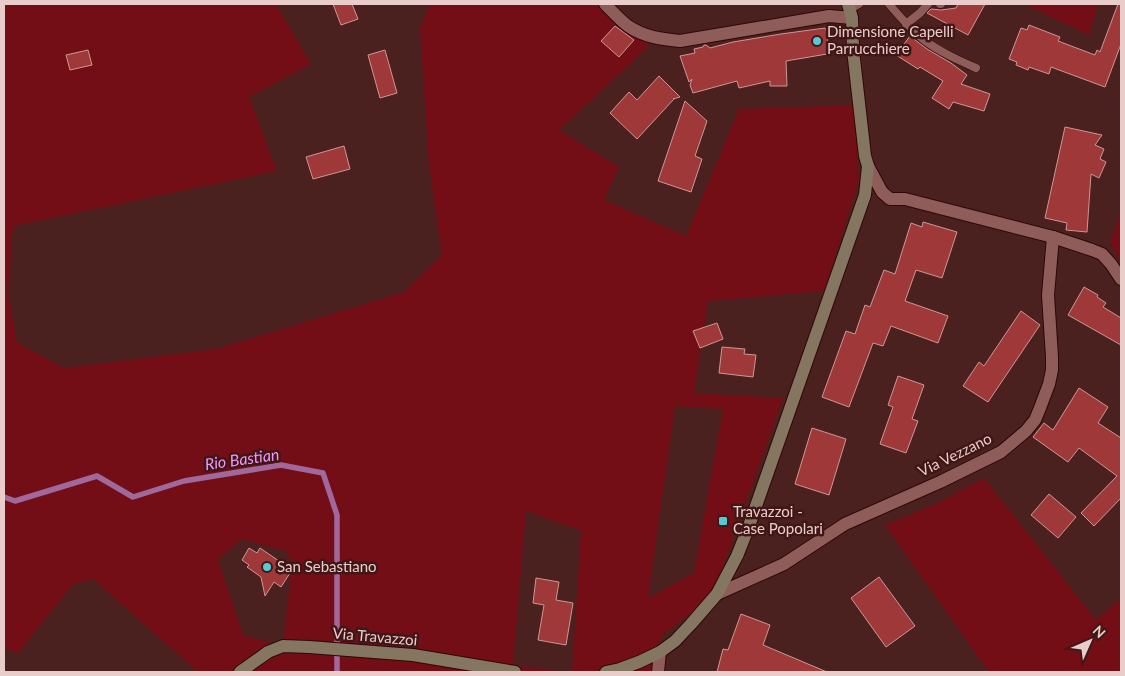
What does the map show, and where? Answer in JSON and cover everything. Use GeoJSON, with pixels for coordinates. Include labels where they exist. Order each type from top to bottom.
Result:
{"type":"FeatureCollection","features":[{"type":"Feature","properties":{"kind":"street","name":"Via Vezzano"},"geometry":{"type":"LineString","coordinates":[[605,4],[627,25],[642,34],[660,39],[680,41],[829,16],[852,9],[853,50],[865,156],[868,166],[882,192],[890,199],[905,199],[1053,237],[1092,250],[1102,254],[1121,279]]}},
{"type":"Feature","properties":{"kind":"street","name":"Via Vezzano"},"geometry":{"type":"LineString","coordinates":[[660,652],[675,641],[717,594],[737,556],[854,228],[865,195],[868,166]]}},
{"type":"Feature","properties":{"kind":"street","name":"Via Vezzano"},"geometry":{"type":"LineString","coordinates":[[717,594],[784,564],[845,524],[940,482],[1001,452],[1026,432],[1035,420],[1049,384],[1052,370],[1048,295],[1053,237]]}},
{"type":"Feature","properties":{"kind":"street","name":"Via Travazzoi"},"geometry":{"type":"LineString","coordinates":[[240,672],[268,652],[283,646],[413,655],[515,672]]}},
{"type":"Feature","properties":{"kind":"street"},"geometry":{"type":"LineString","coordinates":[[606,672],[639,662],[660,652]]}},
{"type":"Feature","properties":{"kind":"street"},"geometry":{"type":"LineString","coordinates":[[658,672],[660,652]]}},
{"type":"Feature","properties":{"kind":"lane"},"geometry":{"type":"LineString","coordinates":[[889,4],[906,24],[924,40],[956,59],[976,68]]}},
{"type":"Feature","properties":{"kind":"lane"},"geometry":{"type":"LineString","coordinates":[[906,24],[928,4]]}},
{"type":"Feature","properties":{"kind":"shaded area"},"geometry":{"type":"Polygon","coordinates":[[[4,4],[276,4],[311,64],[249,97],[277,171],[13,226],[8,293],[17,343],[64,368],[216,349],[404,292],[442,255],[429,166],[420,28],[430,4],[608,4],[649,46],[559,130],[619,167],[604,200],[686,236],[739,109],[855,105],[859,181],[824,291],[708,301],[694,393],[783,398],[717,584],[698,608],[662,635],[651,672],[572,672],[581,531],[526,511],[513,665],[563,672],[197,672],[93,579],[73,584],[18,653],[4,648],[4,4]],[[675,406],[648,598],[694,573],[723,409],[675,406]],[[241,539],[218,560],[243,635],[283,646],[292,562],[286,551],[241,539]]]}},
{"type":"Feature","properties":{"kind":"shaded area"},"geometry":{"type":"Polygon","coordinates":[[[1024,4],[1098,4],[1089,35],[1024,4]]]}},
{"type":"Feature","properties":{"kind":"shaded area"},"geometry":{"type":"Polygon","coordinates":[[[1121,209],[1121,263],[1110,243],[1121,209]]]}},
{"type":"Feature","properties":{"kind":"shaded area"},"geometry":{"type":"Polygon","coordinates":[[[984,478],[1096,620],[1121,598],[1121,672],[989,672],[885,525],[934,505],[984,478]]]}},
{"type":"Feature","properties":{"kind":"building"},"geometry":{"type":"Polygon","coordinates":[[[333,4],[352,4],[358,19],[341,25],[333,4]]]}},
{"type":"Feature","properties":{"kind":"building"},"geometry":{"type":"Polygon","coordinates":[[[958,4],[985,4],[968,35],[927,13],[931,9],[956,8],[958,4]]]}},
{"type":"Feature","properties":{"kind":"building"},"geometry":{"type":"Polygon","coordinates":[[[1118,4],[1121,4],[1121,44],[1105,87],[1051,67],[1049,74],[1029,67],[1028,70],[1016,65],[1017,62],[1009,59],[1021,28],[1027,30],[1029,25],[1060,37],[1058,41],[1095,55],[1097,50],[1100,52],[1118,4]]]}},
{"type":"Feature","properties":{"kind":"building"},"geometry":{"type":"Polygon","coordinates":[[[615,26],[634,40],[619,57],[601,41],[615,26]]]}},
{"type":"Feature","properties":{"kind":"building"},"geometry":{"type":"Polygon","coordinates":[[[825,28],[828,30],[827,54],[786,61],[787,86],[770,86],[770,81],[739,88],[737,81],[693,93],[690,85],[692,79],[689,82],[680,56],[695,53],[694,49],[704,45],[710,48],[733,42],[825,28]]]}},
{"type":"Feature","properties":{"kind":"building"},"geometry":{"type":"Polygon","coordinates":[[[910,36],[967,75],[961,84],[990,94],[984,111],[953,102],[949,109],[932,98],[943,81],[920,67],[918,69],[896,55],[910,36]]]}},
{"type":"Feature","properties":{"kind":"building"},"geometry":{"type":"Polygon","coordinates":[[[88,50],[92,65],[70,70],[66,55],[88,50]]]}},
{"type":"Feature","properties":{"kind":"building"},"geometry":{"type":"Polygon","coordinates":[[[385,50],[397,93],[380,98],[368,55],[385,50]]]}},
{"type":"Feature","properties":{"kind":"building"},"geometry":{"type":"Polygon","coordinates":[[[659,76],[680,97],[673,99],[637,139],[610,113],[629,92],[637,100],[659,76]]]}},
{"type":"Feature","properties":{"kind":"building"},"geometry":{"type":"Polygon","coordinates":[[[685,101],[707,121],[695,156],[702,159],[691,192],[658,181],[685,101]]]}},
{"type":"Feature","properties":{"kind":"building"},"geometry":{"type":"Polygon","coordinates":[[[1065,127],[1102,135],[1095,145],[1104,149],[1100,159],[1106,162],[1099,178],[1091,174],[1087,232],[1066,230],[1067,223],[1045,218],[1065,127]]]}},
{"type":"Feature","properties":{"kind":"building"},"geometry":{"type":"Polygon","coordinates":[[[344,146],[350,169],[313,179],[306,157],[344,146]]]}},
{"type":"Feature","properties":{"kind":"building"},"geometry":{"type":"Polygon","coordinates":[[[923,222],[957,232],[942,278],[916,270],[905,301],[948,316],[938,343],[891,326],[883,346],[873,343],[849,407],[822,397],[846,331],[855,334],[865,305],[870,307],[884,270],[895,274],[911,223],[922,227],[923,222]]]}},
{"type":"Feature","properties":{"kind":"building"},"geometry":{"type":"Polygon","coordinates":[[[1084,287],[1098,295],[1097,297],[1106,303],[1103,307],[1121,318],[1121,345],[1068,315],[1084,287]]]}},
{"type":"Feature","properties":{"kind":"building"},"geometry":{"type":"Polygon","coordinates":[[[1021,311],[1040,325],[988,402],[963,386],[979,362],[984,366],[1021,311]]]}},
{"type":"Feature","properties":{"kind":"building"},"geometry":{"type":"Polygon","coordinates":[[[717,323],[723,339],[700,348],[693,331],[717,323]]]}},
{"type":"Feature","properties":{"kind":"building"},"geometry":{"type":"Polygon","coordinates":[[[722,347],[745,349],[744,354],[756,355],[753,377],[719,373],[722,347]]]}},
{"type":"Feature","properties":{"kind":"building"},"geometry":{"type":"Polygon","coordinates":[[[898,376],[924,385],[912,419],[918,421],[906,453],[880,444],[893,407],[888,405],[898,376]]]}},
{"type":"Feature","properties":{"kind":"building"},"geometry":{"type":"Polygon","coordinates":[[[1079,388],[1108,407],[1098,423],[1121,438],[1121,498],[1094,526],[1081,513],[1117,476],[1079,448],[1068,462],[1033,437],[1044,423],[1053,430],[1079,388]]]}},
{"type":"Feature","properties":{"kind":"building"},"geometry":{"type":"Polygon","coordinates":[[[812,428],[846,439],[829,495],[795,484],[812,428]]]}},
{"type":"Feature","properties":{"kind":"building"},"geometry":{"type":"Polygon","coordinates":[[[1049,494],[1076,517],[1058,538],[1031,515],[1049,494]]]}},
{"type":"Feature","properties":{"kind":"building","name":"San Sebastiano"},"geometry":{"type":"Polygon","coordinates":[[[249,548],[257,553],[260,548],[292,570],[281,587],[274,582],[265,596],[261,577],[247,567],[249,565],[242,560],[249,548]]]}},
{"type":"Feature","properties":{"kind":"building"},"geometry":{"type":"Polygon","coordinates":[[[879,577],[915,626],[886,647],[851,598],[879,577]]]}},
{"type":"Feature","properties":{"kind":"building"},"geometry":{"type":"Polygon","coordinates":[[[536,578],[559,582],[556,600],[573,603],[566,645],[538,640],[544,605],[533,603],[536,578]]]}},
{"type":"Feature","properties":{"kind":"building"},"geometry":{"type":"Polygon","coordinates":[[[741,614],[770,625],[763,645],[827,672],[717,672],[723,649],[728,650],[741,614]]]}},
{"type":"Feature","properties":{"kind":"waterway","name":"Rio Bastian"},"geometry":{"type":"LineString","coordinates":[[4,497],[15,501],[97,476],[133,497],[184,481],[281,465],[323,473],[337,515],[337,672]]}},
{"type":"Feature","properties":{"kind":"place","name":"Dimensione Capelli Parrucchiere"},"geometry":{"type":"Point","coordinates":[817,41]}},
{"type":"Feature","properties":{"kind":"place","name":"Travazzoi - Case Popolari"},"geometry":{"type":"Point","coordinates":[723,521]}},
{"type":"Feature","properties":{"kind":"place","name":"San Sebastiano"},"geometry":{"type":"Point","coordinates":[267,567]}}]}
